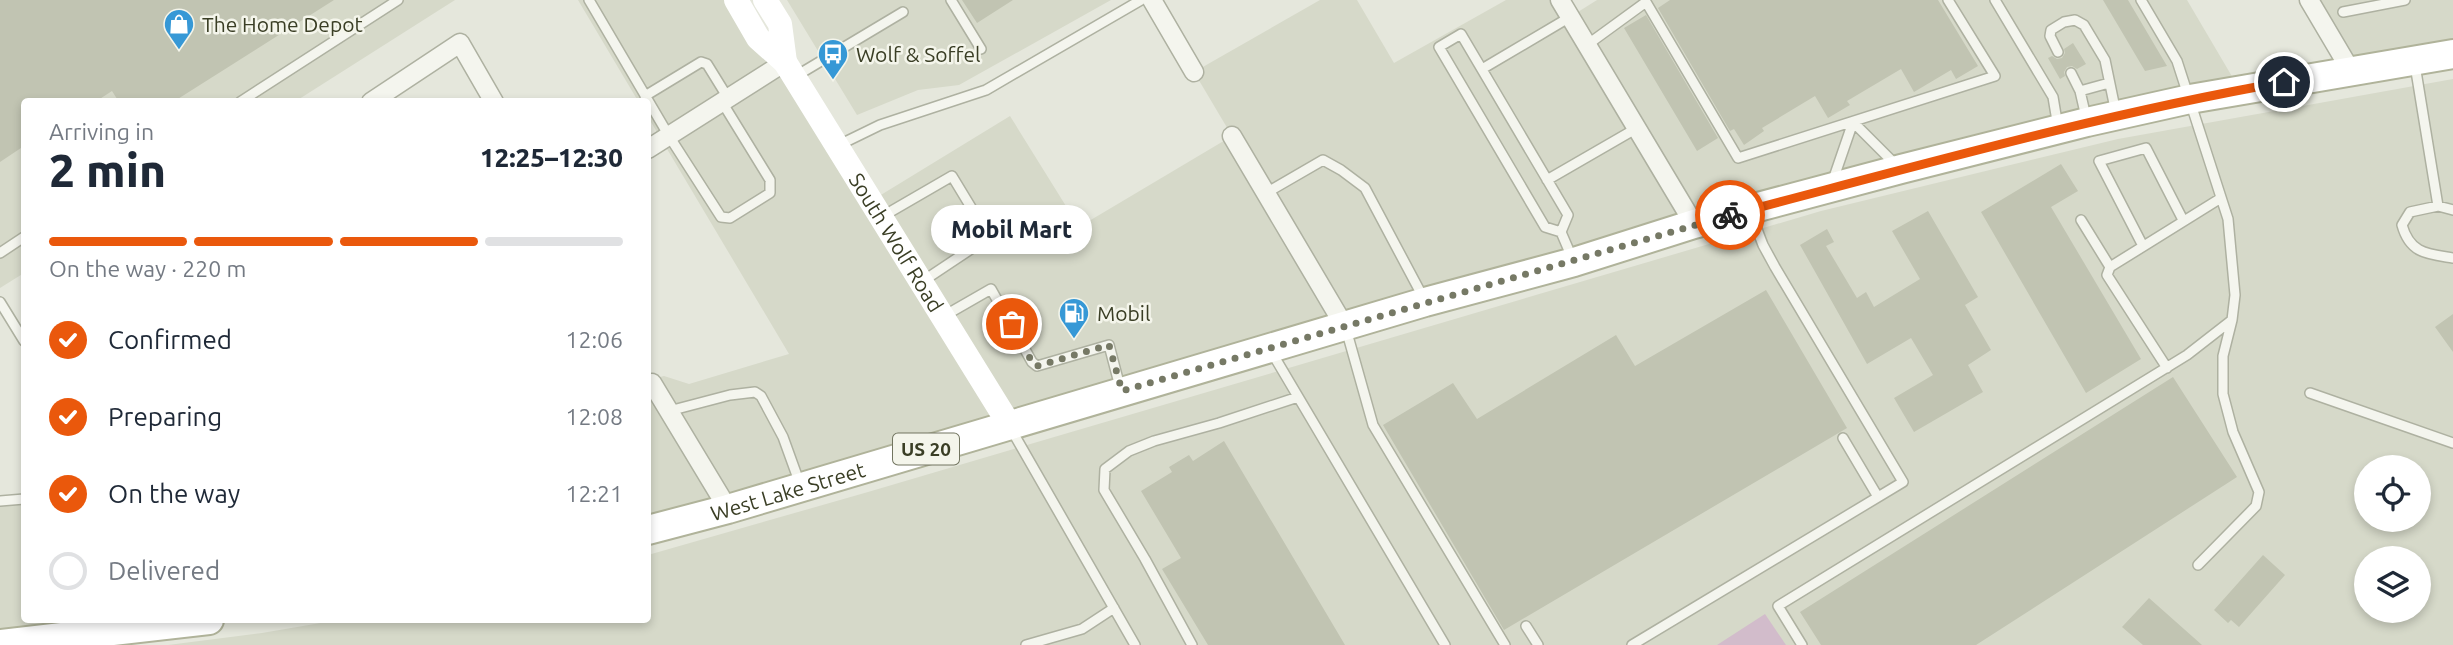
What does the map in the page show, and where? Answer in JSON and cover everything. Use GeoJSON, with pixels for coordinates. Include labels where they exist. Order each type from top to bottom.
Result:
{"type":"FeatureCollection","features":[{"type":"Feature","properties":{"kind":"main road","name":"South Wolf Road"},"geometry":{"type":"LineString","coordinates":[[736,0],[758,38],[790,69],[1009,424]]}},
{"type":"Feature","properties":{"kind":"main road","name":"South Wolf Road"},"geometry":{"type":"LineString","coordinates":[[765,0],[780,24],[790,69]]}},
{"type":"Feature","properties":{"kind":"main road","name":"US 20"},"geometry":{"type":"LineString","coordinates":[[1009,424],[1425,302],[1574,262],[1694,224],[1900,169],[2190,99],[2453,54]]}},
{"type":"Feature","properties":{"kind":"main road","name":"West Lake Street"},"geometry":{"type":"LineString","coordinates":[[651,529],[728,509],[1009,424]]}},
{"type":"Feature","properties":{"kind":"main road"},"geometry":{"type":"LineString","coordinates":[[0,644],[172,623]]}},
{"type":"Feature","properties":{"kind":"street"},"geometry":{"type":"LineString","coordinates":[[1152,0],[1194,72]]}},
{"type":"Feature","properties":{"kind":"street"},"geometry":{"type":"LineString","coordinates":[[1560,0],[1694,224]]}},
{"type":"Feature","properties":{"kind":"street"},"geometry":{"type":"LineString","coordinates":[[2309,0],[2351,71]]}},
{"type":"Feature","properties":{"kind":"street"},"geometry":{"type":"LineString","coordinates":[[377,98],[460,43],[492,98]]}},
{"type":"Feature","properties":{"kind":"street"},"geometry":{"type":"LineString","coordinates":[[651,147],[725,100],[790,69]]}},
{"type":"Feature","properties":{"kind":"street"},"geometry":{"type":"LineString","coordinates":[[1232,136],[1345,327]]}},
{"type":"Feature","properties":{"kind":"street"},"geometry":{"type":"LineString","coordinates":[[651,385],[728,509]]}},
{"type":"Feature","properties":{"kind":"lane"},"geometry":{"type":"LineString","coordinates":[[246,98],[398,0]]}},
{"type":"Feature","properties":{"kind":"lane"},"geometry":{"type":"LineString","coordinates":[[589,0],[645,96],[701,62],[707,64],[770,180],[770,193],[730,218],[721,217],[651,106]]}},
{"type":"Feature","properties":{"kind":"lane"},"geometry":{"type":"LineString","coordinates":[[951,0],[981,49]]}},
{"type":"Feature","properties":{"kind":"lane"},"geometry":{"type":"LineString","coordinates":[[837,146],[880,125],[986,90],[1141,0]]}},
{"type":"Feature","properties":{"kind":"lane"},"geometry":{"type":"LineString","coordinates":[[1587,45],[1648,1],[1738,158],[1995,76],[1948,0]]}},
{"type":"Feature","properties":{"kind":"lane"},"geometry":{"type":"LineString","coordinates":[[1995,0],[2053,97],[2058,129]]}},
{"type":"Feature","properties":{"kind":"lane"},"geometry":{"type":"LineString","coordinates":[[2141,0],[2177,61],[2228,219],[2235,295],[2223,356],[2223,394],[2233,432],[2259,492],[2256,506],[2198,565]]}},
{"type":"Feature","properties":{"kind":"lane"},"geometry":{"type":"LineString","coordinates":[[2343,12],[2405,0]]}},
{"type":"Feature","properties":{"kind":"lane"},"geometry":{"type":"LineString","coordinates":[[790,69],[903,12]]}},
{"type":"Feature","properties":{"kind":"lane"},"geometry":{"type":"LineString","coordinates":[[1482,69],[1570,17]]}},
{"type":"Feature","properties":{"kind":"lane"},"geometry":{"type":"LineString","coordinates":[[2058,52],[2050,36],[2051,30],[2064,22],[2075,20],[2084,25],[2105,60],[2117,115]]}},
{"type":"Feature","properties":{"kind":"lane"},"geometry":{"type":"LineString","coordinates":[[1561,232],[1545,227],[1439,47],[1461,34],[1569,215],[1561,232],[1574,262]]}},
{"type":"Feature","properties":{"kind":"lane"},"geometry":{"type":"LineString","coordinates":[[2414,60],[2438,206]]}},
{"type":"Feature","properties":{"kind":"lane"},"geometry":{"type":"LineString","coordinates":[[2071,73],[2080,91],[2087,122]]}},
{"type":"Feature","properties":{"kind":"lane"},"geometry":{"type":"LineString","coordinates":[[2080,91],[2109,83]]}},
{"type":"Feature","properties":{"kind":"lane"},"geometry":{"type":"LineString","coordinates":[[1853,122],[1900,169]]}},
{"type":"Feature","properties":{"kind":"lane"},"geometry":{"type":"LineString","coordinates":[[1830,188],[1853,122]]}},
{"type":"Feature","properties":{"kind":"lane"},"geometry":{"type":"LineString","coordinates":[[1547,180],[1637,128]]}},
{"type":"Feature","properties":{"kind":"lane"},"geometry":{"type":"LineString","coordinates":[[2143,246],[2099,161],[2146,148],[2183,220]]}},
{"type":"Feature","properties":{"kind":"lane"},"geometry":{"type":"LineString","coordinates":[[1266,193],[1322,160],[1341,170],[1365,188],[1425,302]]}},
{"type":"Feature","properties":{"kind":"lane"},"geometry":{"type":"LineString","coordinates":[[881,217],[952,176],[989,237],[921,282]]}},
{"type":"Feature","properties":{"kind":"lane"},"geometry":{"type":"LineString","coordinates":[[2167,368],[2107,275],[2110,267],[2221,198]]}},
{"type":"Feature","properties":{"kind":"lane"},"geometry":{"type":"LineString","coordinates":[[2453,211],[2438,206],[2410,212],[2402,225],[2405,237],[2423,254],[2453,258]]}},
{"type":"Feature","properties":{"kind":"lane"},"geometry":{"type":"LineString","coordinates":[[1632,645],[1903,482],[1763,245],[1749,210]]}},
{"type":"Feature","properties":{"kind":"lane"},"geometry":{"type":"LineString","coordinates":[[2081,220],[2110,267]]}},
{"type":"Feature","properties":{"kind":"lane"},"geometry":{"type":"LineString","coordinates":[[0,253],[21,239]]}},
{"type":"Feature","properties":{"kind":"lane"},"geometry":{"type":"LineString","coordinates":[[942,316],[991,289],[1032,362],[1037,366],[1109,345],[1122,391]]}},
{"type":"Feature","properties":{"kind":"lane"},"geometry":{"type":"LineString","coordinates":[[0,302],[21,336]]}},
{"type":"Feature","properties":{"kind":"lane"},"geometry":{"type":"LineString","coordinates":[[1802,645],[1778,606],[2167,368],[2232,320]]}},
{"type":"Feature","properties":{"kind":"lane"},"geometry":{"type":"LineString","coordinates":[[1345,327],[1373,425],[1506,645]]}},
{"type":"Feature","properties":{"kind":"lane"},"geometry":{"type":"LineString","coordinates":[[1269,349],[1445,645]]}},
{"type":"Feature","properties":{"kind":"lane"},"geometry":{"type":"LineString","coordinates":[[669,411],[755,391],[761,396],[783,437],[801,486]]}},
{"type":"Feature","properties":{"kind":"lane"},"geometry":{"type":"LineString","coordinates":[[2310,393],[2453,443]]}},
{"type":"Feature","properties":{"kind":"lane"},"geometry":{"type":"LineString","coordinates":[[1192,645],[1104,490],[1105,469],[1129,451],[1154,441],[1219,424],[1298,397]]}},
{"type":"Feature","properties":{"kind":"lane"},"geometry":{"type":"LineString","coordinates":[[1009,424],[1135,645]]}},
{"type":"Feature","properties":{"kind":"lane"},"geometry":{"type":"LineString","coordinates":[[1843,438],[1878,497]]}},
{"type":"Feature","properties":{"kind":"lane"},"geometry":{"type":"LineString","coordinates":[[0,501],[21,499]]}},
{"type":"Feature","properties":{"kind":"lane"},"geometry":{"type":"LineString","coordinates":[[1026,645],[1082,629],[1114,608]]}},
{"type":"Feature","properties":{"kind":"lane"},"geometry":{"type":"LineString","coordinates":[[1526,626],[1538,645]]}},
{"type":"Feature","properties":{"kind":"shaded area"},"geometry":{"type":"Polygon","coordinates":[[[0,0],[455,0],[301,98],[21,98],[21,275],[0,288],[0,0]]]}},
{"type":"Feature","properties":{"kind":"shaded area"},"geometry":{"type":"Polygon","coordinates":[[[578,0],[748,0],[871,201],[1010,116],[1079,227],[1232,136],[1194,72],[1320,0],[1357,0],[1394,63],[1506,0],[1560,0],[1570,17],[1597,0],[2187,0],[2240,90],[2190,99],[651,529],[651,379],[664,376],[689,384],[789,354],[651,122],[651,98],[636,98],[578,0]]]}},
{"type":"Feature","properties":{"kind":"shaded area"},"geometry":{"type":"Polygon","coordinates":[[[787,0],[1111,0],[959,85],[918,90],[857,115],[787,0]]]}},
{"type":"Feature","properties":{"kind":"shaded area"},"geometry":{"type":"Polygon","coordinates":[[[2309,0],[2453,0],[2453,54],[2351,71],[2309,0]]]}},
{"type":"Feature","properties":{"kind":"shaded area"},"geometry":{"type":"Polygon","coordinates":[[[2453,79],[2453,645],[168,645],[320,623],[651,623],[651,554],[1821,211],[2118,139],[2453,79]]]}},
{"type":"Feature","properties":{"kind":"shaded area"},"geometry":{"type":"Polygon","coordinates":[[[21,497],[21,623],[183,623],[0,644],[0,498],[21,497]]]}},
{"type":"Feature","properties":{"kind":"shaded area"},"geometry":{"type":"Polygon","coordinates":[[[1765,614],[1786,645],[1717,645],[1765,614]]]}},
{"type":"Feature","properties":{"kind":"building"},"geometry":{"type":"Polygon","coordinates":[[[0,0],[334,0],[179,98],[116,98],[112,91],[101,98],[21,98],[21,148],[0,162],[0,0]]]}},
{"type":"Feature","properties":{"kind":"building"},"geometry":{"type":"Polygon","coordinates":[[[962,0],[1013,0],[977,23],[962,0]]]}},
{"type":"Feature","properties":{"kind":"building"},"geometry":{"type":"Polygon","coordinates":[[[1670,0],[1938,0],[1978,66],[1956,79],[1951,70],[1914,92],[1901,69],[1847,101],[1850,105],[1828,118],[1815,96],[1762,128],[1764,131],[1744,145],[1734,129],[1730,131],[1658,8],[1670,0]]]}},
{"type":"Feature","properties":{"kind":"building"},"geometry":{"type":"Polygon","coordinates":[[[2103,0],[2128,0],[2167,66],[2145,71],[2103,0]]]}},
{"type":"Feature","properties":{"kind":"building"},"geometry":{"type":"Polygon","coordinates":[[[1646,15],[1718,138],[1697,151],[1624,28],[1646,15]]]}},
{"type":"Feature","properties":{"kind":"building"},"geometry":{"type":"Polygon","coordinates":[[[2073,43],[2086,64],[2077,69],[2067,67],[2065,76],[2060,79],[2048,58],[2062,58],[2064,49],[2073,43]]]}},
{"type":"Feature","properties":{"kind":"building"},"geometry":{"type":"Polygon","coordinates":[[[2061,164],[2078,191],[2051,207],[2141,359],[2086,393],[1981,212],[2061,164]]]}},
{"type":"Feature","properties":{"kind":"building"},"geometry":{"type":"Polygon","coordinates":[[[1928,211],[1978,297],[1965,305],[1991,350],[1968,365],[1983,392],[1914,432],[1894,398],[1933,375],[1911,338],[1867,364],[1800,245],[1827,229],[1834,242],[1826,246],[1857,298],[1866,292],[1874,307],[1920,279],[1892,231],[1928,211]]]}},
{"type":"Feature","properties":{"kind":"building"},"geometry":{"type":"Polygon","coordinates":[[[1766,290],[1847,428],[1504,630],[1383,425],[1453,383],[1477,419],[1616,335],[1635,366],[1766,290]]]}},
{"type":"Feature","properties":{"kind":"building"},"geometry":{"type":"Polygon","coordinates":[[[2453,314],[2453,352],[2435,327],[2453,314]]]}},
{"type":"Feature","properties":{"kind":"building"},"geometry":{"type":"Polygon","coordinates":[[[2173,377],[2237,477],[1976,645],[1821,645],[1800,612],[2173,377]]]}},
{"type":"Feature","properties":{"kind":"building"},"geometry":{"type":"Polygon","coordinates":[[[1224,441],[1345,645],[1208,645],[1162,569],[1181,558],[1141,491],[1172,472],[1169,467],[1189,455],[1193,461],[1224,441]]]}},
{"type":"Feature","properties":{"kind":"building"},"geometry":{"type":"Polygon","coordinates":[[[2263,555],[2285,575],[2239,627],[2231,620],[2228,623],[2214,610],[2263,555]]]}},
{"type":"Feature","properties":{"kind":"building"},"geometry":{"type":"Polygon","coordinates":[[[2149,598],[2202,645],[2143,645],[2122,627],[2149,598]]]}},
{"type":"Feature","properties":{"kind":"way so far"},"geometry":{"type":"LineString","coordinates":[[1012,324],[1032,362],[1037,366],[1109,345],[1122,391],[1730,215]]}},
{"type":"Feature","properties":{"kind":"place","name":"The Home Depot"},"geometry":{"type":"Point","coordinates":[179,51]}},
{"type":"Feature","properties":{"kind":"place","name":"Wolf & Soffel"},"geometry":{"type":"Point","coordinates":[833,81]}},
{"type":"Feature","properties":{"kind":"place","name":"Mobil Mart"},"geometry":{"type":"Point","coordinates":[1012,324]}},
{"type":"Feature","properties":{"kind":"place","name":"Mobil"},"geometry":{"type":"Point","coordinates":[1074,340]}},
{"type":"Feature","properties":{"kind":"route"},"geometry":{"type":"LineString","coordinates":[[1730,215],[2087,122],[2284,82]]}}]}
